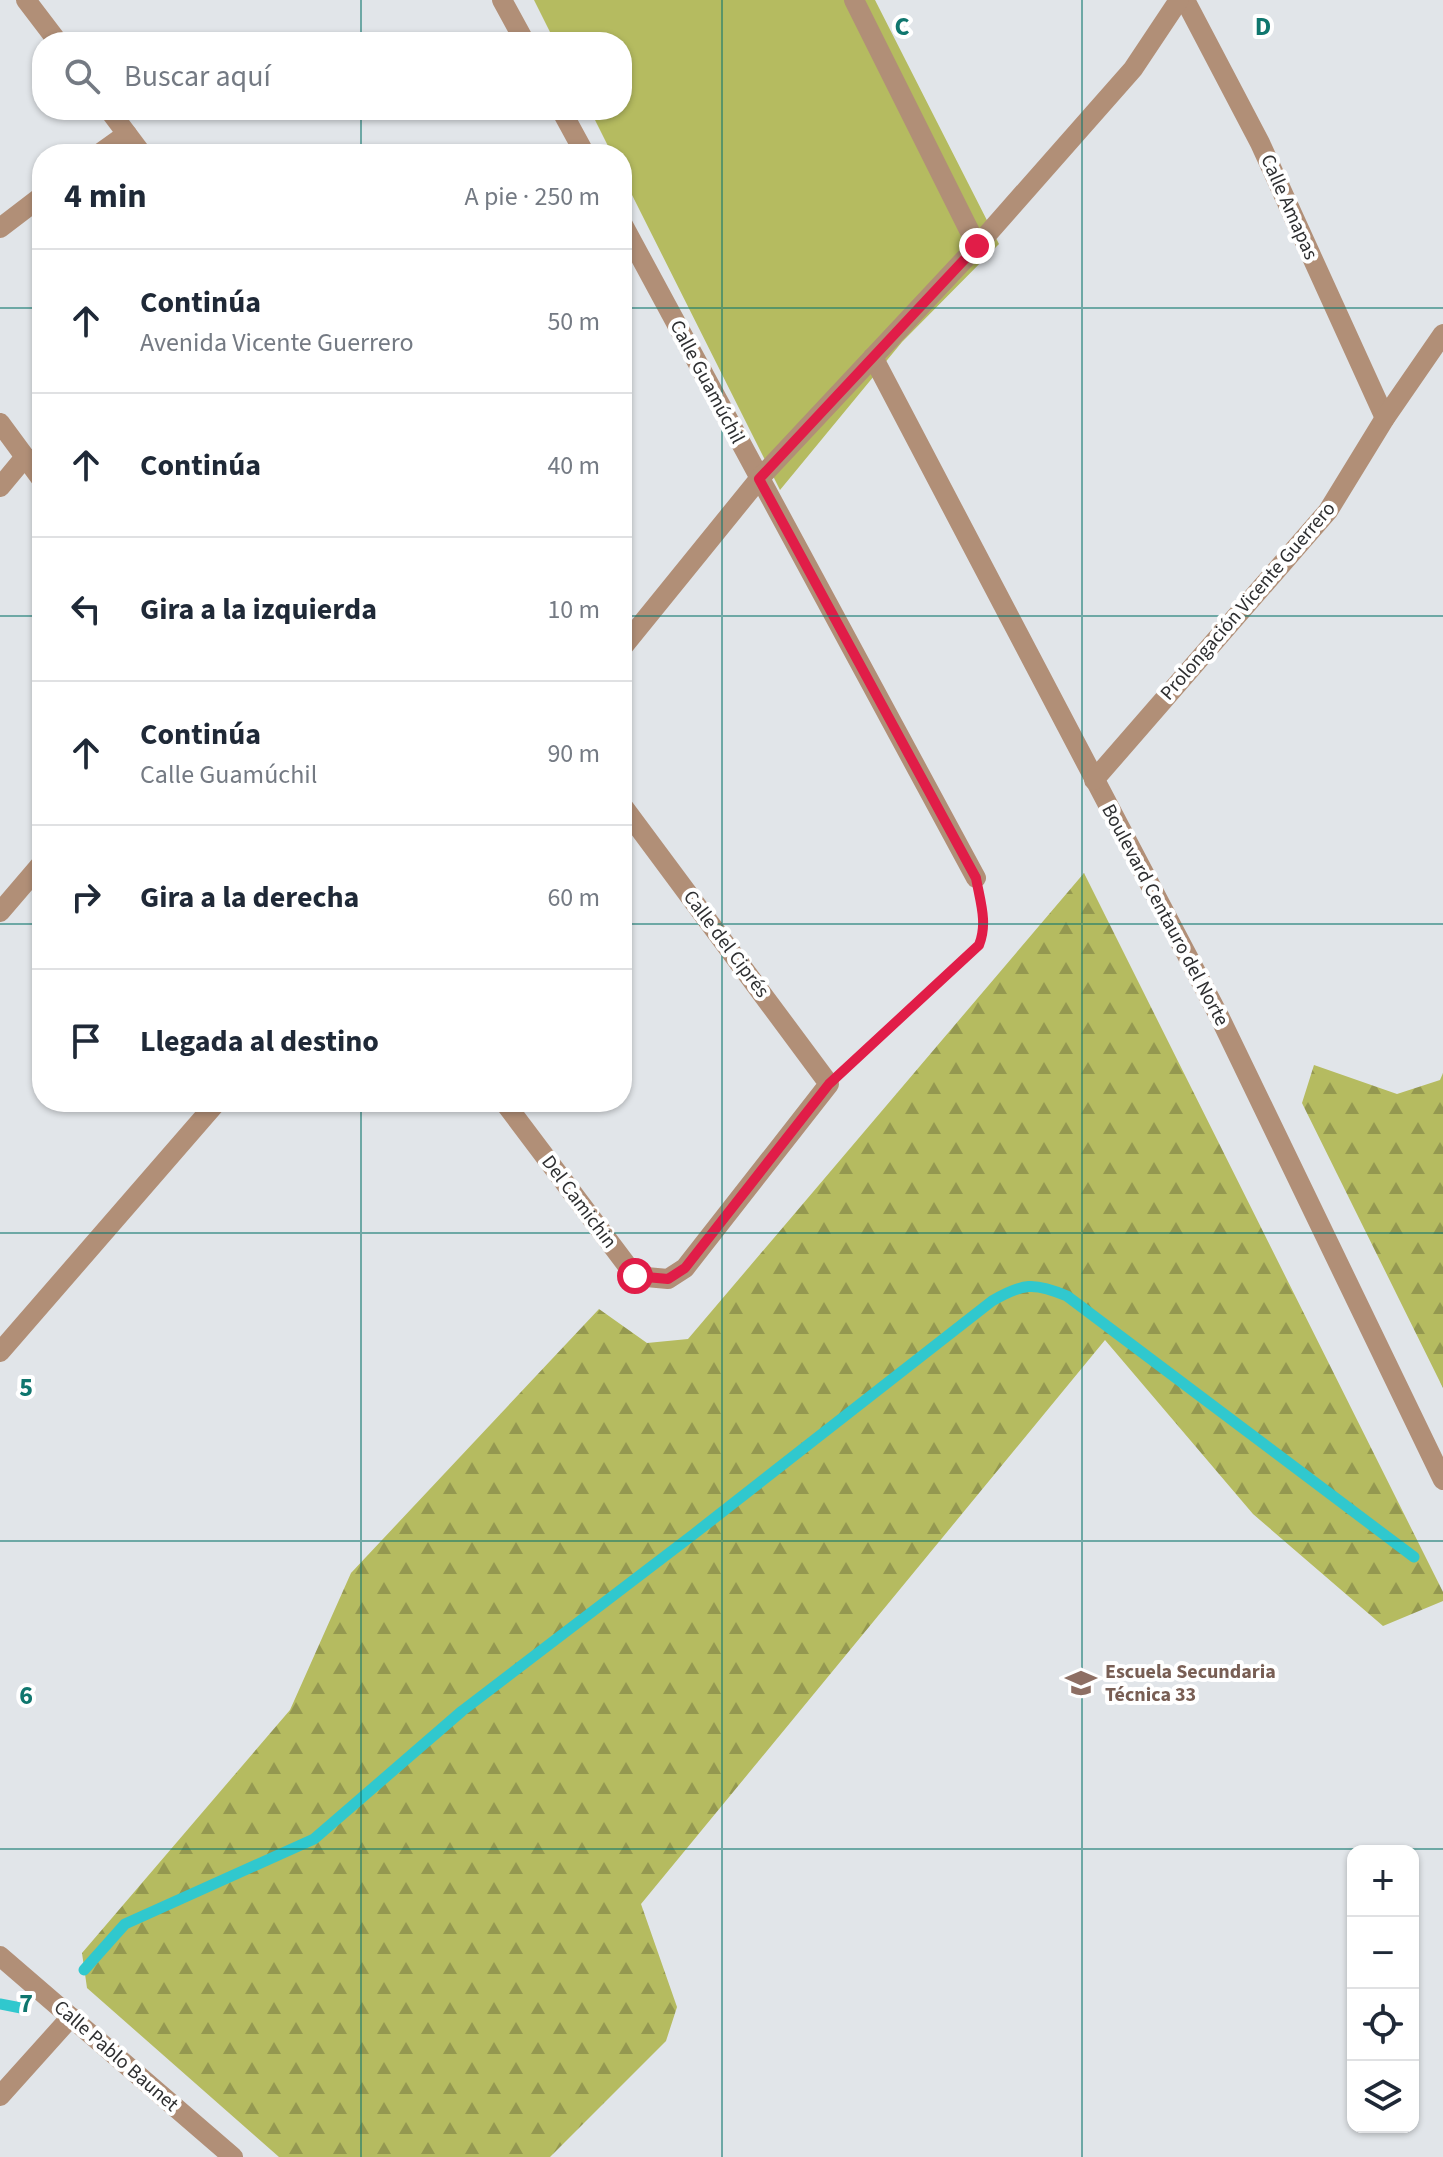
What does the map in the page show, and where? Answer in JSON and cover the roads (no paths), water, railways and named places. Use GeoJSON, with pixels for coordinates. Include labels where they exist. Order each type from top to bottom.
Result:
{"type":"FeatureCollection","features":[{"type":"Feature","properties":{"kind":"street"},"geometry":{"type":"LineString","coordinates":[[26,0],[50,32]]}},
{"type":"Feature","properties":{"kind":"street"},"geometry":{"type":"LineString","coordinates":[[502,0],[520,32]]}},
{"type":"Feature","properties":{"kind":"street"},"geometry":{"type":"LineString","coordinates":[[854,0],[977,246]]}},
{"type":"Feature","properties":{"kind":"street"},"geometry":{"type":"LineString","coordinates":[[632,636],[759,479],[977,246],[1133,69],[1182,0]]}},
{"type":"Feature","properties":{"kind":"street","name":"Calle Amapas"},"geometry":{"type":"LineString","coordinates":[[1182,0],[1260,143],[1385,418]]}},
{"type":"Feature","properties":{"kind":"street"},"geometry":{"type":"LineString","coordinates":[[116,120],[134,144]]}},
{"type":"Feature","properties":{"kind":"street"},"geometry":{"type":"LineString","coordinates":[[566,120],[580,144]]}},
{"type":"Feature","properties":{"kind":"street"},"geometry":{"type":"LineString","coordinates":[[113,144],[127,134]]}},
{"type":"Feature","properties":{"kind":"street"},"geometry":{"type":"LineString","coordinates":[[0,228],[32,204]]}},
{"type":"Feature","properties":{"kind":"street","name":"Calle Guamúchil"},"geometry":{"type":"LineString","coordinates":[[632,242],[976,878]]}},
{"type":"Feature","properties":{"kind":"street","name":"Prolongación Vicente Guerrero"},"geometry":{"type":"LineString","coordinates":[[1094,780],[1328,511],[1385,418],[1443,334]]}},
{"type":"Feature","properties":{"kind":"street","name":"Boulevard Centauro del Norte"},"geometry":{"type":"LineString","coordinates":[[873,357],[1220,1018],[1443,1480]]}},
{"type":"Feature","properties":{"kind":"street"},"geometry":{"type":"LineString","coordinates":[[0,423],[32,466]]}},
{"type":"Feature","properties":{"kind":"street"},"geometry":{"type":"LineString","coordinates":[[0,487],[25,457]]}},
{"type":"Feature","properties":{"kind":"street","name":"Calle del Ciprés"},"geometry":{"type":"LineString","coordinates":[[632,818],[829,1084],[685,1268],[668,1279]]}},
{"type":"Feature","properties":{"kind":"street"},"geometry":{"type":"LineString","coordinates":[[0,912],[32,875]]}},
{"type":"Feature","properties":{"kind":"street"},"geometry":{"type":"LineString","coordinates":[[0,1352],[208,1112]]}},
{"type":"Feature","properties":{"kind":"street","name":"Del Camichin"},"geometry":{"type":"LineString","coordinates":[[512,1112],[635,1276],[668,1279]]}},
{"type":"Feature","properties":{"kind":"street","name":"Calle Pablo Baunet"},"geometry":{"type":"LineString","coordinates":[[0,1956],[233,2157]]}},
{"type":"Feature","properties":{"kind":"street"},"geometry":{"type":"LineString","coordinates":[[0,2096],[71,2017]]}},
{"type":"Feature","properties":{"kind":"waterway"},"geometry":{"type":"LineString","coordinates":[[84,1970],[125,1924],[314,1839],[462,1711],[992,1301],[1021,1288],[1046,1288],[1067,1296],[1414,1557]]}},
{"type":"Feature","properties":{"kind":"waterway"},"geometry":{"type":"LineString","coordinates":[[0,2004],[21,2008]]}},
{"type":"Feature","properties":{"kind":"place","name":"Escuela Secundaria Técnica 33"},"geometry":{"type":"Point","coordinates":[1081,1683]}}]}
